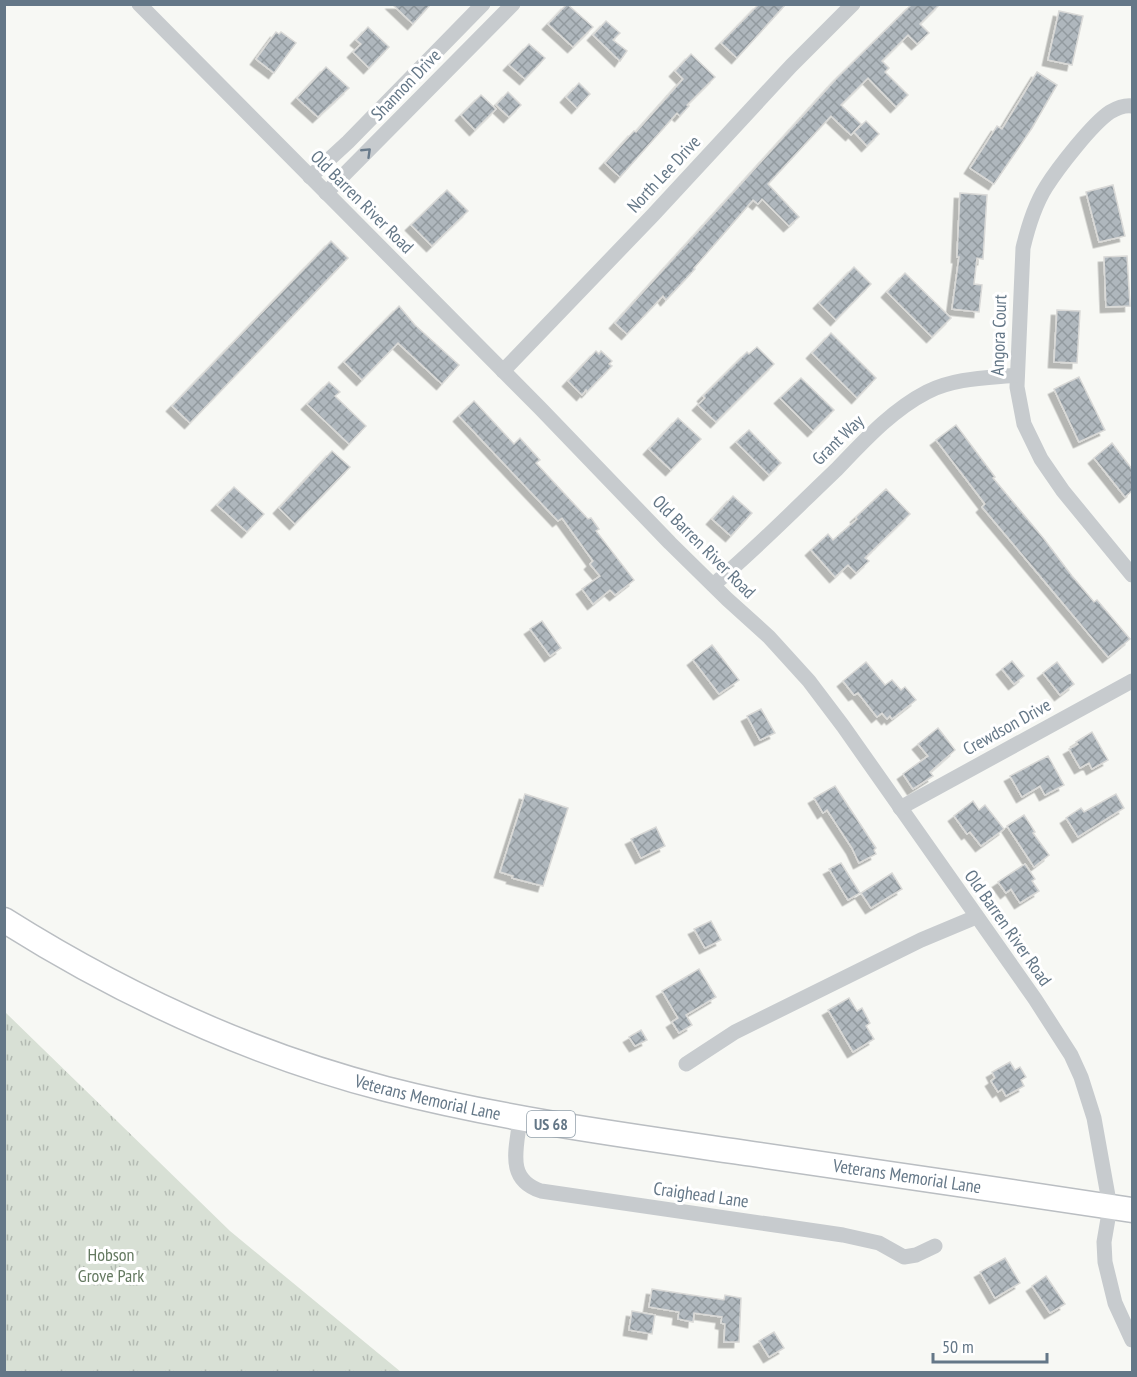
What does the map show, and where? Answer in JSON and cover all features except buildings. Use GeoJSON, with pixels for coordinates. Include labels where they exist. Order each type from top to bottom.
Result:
{"type":"FeatureCollection","features":[{"type":"Feature","properties":{"kind":"main road","name":"Veterans Memorial Lane"},"geometry":{"type":"LineString","coordinates":[[4,920],[119,987],[189,1020],[313,1067],[386,1089],[520,1118],[694,1147],[1121,1208]]}},
{"type":"Feature","properties":{"kind":"street","name":"Old Barren River Road"},"geometry":{"type":"LineString","coordinates":[[139,4],[713,585],[770,637],[796,665],[843,726],[1058,1033],[1081,1077],[1121,1208],[1105,1230],[1105,1263],[1115,1303],[1132,1340]]}},
{"type":"Feature","properties":{"kind":"street","name":"Shannon Drive"},"geometry":{"type":"LineString","coordinates":[[310,177],[348,142],[483,4]]}},
{"type":"Feature","properties":{"kind":"street","name":"Shannon Drive"},"geometry":{"type":"LineString","coordinates":[[326,193],[513,4]]}},
{"type":"Feature","properties":{"kind":"street","name":"North Lee Drive"},"geometry":{"type":"LineString","coordinates":[[503,371],[653,215],[791,66],[853,4]]}},
{"type":"Feature","properties":{"kind":"street"},"geometry":{"type":"LineString","coordinates":[[421,67],[437,82]]}},
{"type":"Feature","properties":{"kind":"street","name":"Angora Court"},"geometry":{"type":"LineString","coordinates":[[1132,106],[1120,107],[1111,111],[1097,123],[1047,186],[1035,209],[1023,248],[1017,375],[1019,406],[1024,424],[1041,459],[1075,507],[1132,575]]}},
{"type":"Feature","properties":{"kind":"street","name":"Grant Way"},"geometry":{"type":"LineString","coordinates":[[713,585],[775,529],[878,428],[912,401],[946,384],[1017,375]]}},
{"type":"Feature","properties":{"kind":"street","name":"Crewdson Drive"},"geometry":{"type":"LineString","coordinates":[[900,808],[1132,681]]}},
{"type":"Feature","properties":{"kind":"street"},"geometry":{"type":"LineString","coordinates":[[686,1064],[735,1032],[921,940],[975,917]]}},
{"type":"Feature","properties":{"kind":"street","name":"Craighead Lane"},"geometry":{"type":"LineString","coordinates":[[520,1118],[516,1171],[525,1183],[541,1191],[843,1235],[879,1243],[904,1257],[916,1255],[935,1246]]}},
{"type":"Feature","properties":{"kind":"green space","name":"Hobson Grove Park"},"geometry":{"type":"Polygon","coordinates":[[[5,1012],[230,1231],[401,1372],[5,1372],[5,1012]]]}}]}
